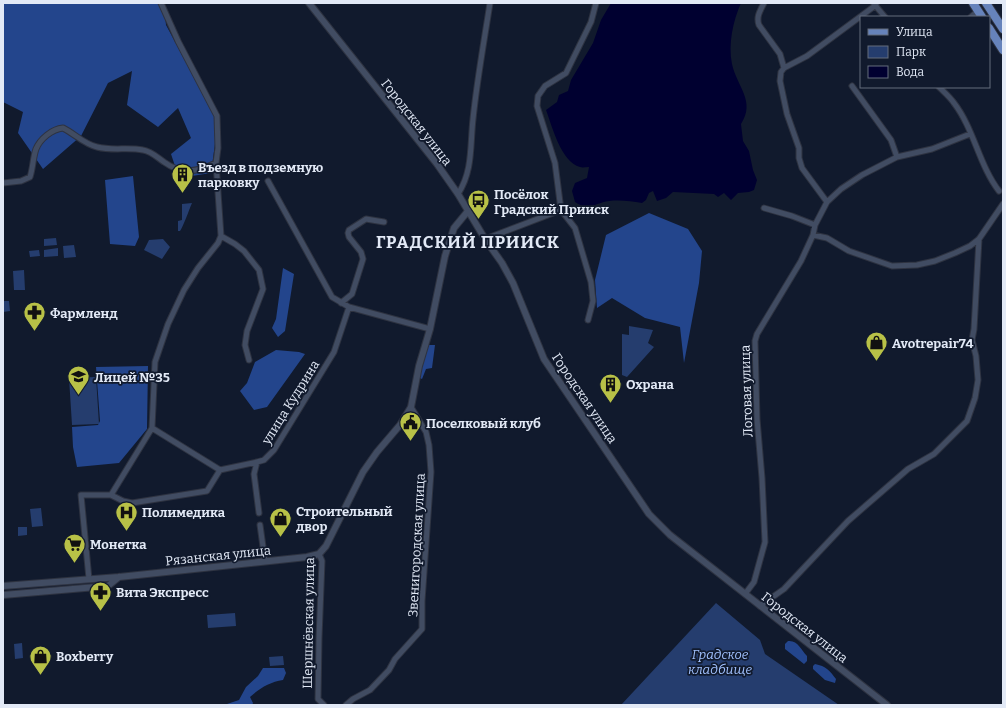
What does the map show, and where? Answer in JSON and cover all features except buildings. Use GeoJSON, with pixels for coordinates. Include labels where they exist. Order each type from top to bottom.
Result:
{"type":"FeatureCollection","features":[{"type":"Feature","properties":{"kind":"main road"},"geometry":{"type":"LineString","coordinates":[[973,3],[980,14]]}},
{"type":"Feature","properties":{"kind":"main road"},"geometry":{"type":"LineString","coordinates":[[986,3],[1003,30]]}},
{"type":"Feature","properties":{"kind":"main road"},"geometry":{"type":"LineString","coordinates":[[990,30],[1003,50]]}},
{"type":"Feature","properties":{"kind":"street"},"geometry":{"type":"LineString","coordinates":[[111,495],[152,428],[155,362],[168,324],[184,290],[198,268],[218,243],[221,236],[216,163],[218,148],[218,116],[178,41],[161,3]]}},
{"type":"Feature","properties":{"kind":"street","name":"Городская улица"},"geometry":{"type":"LineString","coordinates":[[309,3],[437,164],[458,194],[513,283],[544,359],[649,514],[670,534],[887,705]]}},
{"type":"Feature","properties":{"kind":"street"},"geometry":{"type":"LineString","coordinates":[[458,194],[464,184],[468,172],[473,120],[490,3]]}},
{"type":"Feature","properties":{"kind":"street"},"geometry":{"type":"LineString","coordinates":[[588,320],[593,301],[591,282],[575,228],[562,210],[555,163],[537,106],[538,96],[545,86],[566,72],[591,22],[596,3]]}},
{"type":"Feature","properties":{"kind":"street"},"geometry":{"type":"LineString","coordinates":[[764,3],[758,15],[759,25],[780,54],[784,68]]}},
{"type":"Feature","properties":{"kind":"street"},"geometry":{"type":"LineString","coordinates":[[827,202],[802,168],[799,158],[799,148],[787,114],[780,81],[781,72],[784,68],[807,56],[875,4],[883,16]]}},
{"type":"Feature","properties":{"kind":"street"},"geometry":{"type":"LineString","coordinates":[[852,86],[891,140],[897,157]]}},
{"type":"Feature","properties":{"kind":"street"},"geometry":{"type":"LineString","coordinates":[[940,88],[954,103],[992,181],[999,191]]}},
{"type":"Feature","properties":{"kind":"street"},"geometry":{"type":"LineString","coordinates":[[3,183],[21,181],[30,177],[36,149],[50,133],[58,128],[62,128],[86,143],[96,146],[144,150],[156,156],[169,166],[180,170],[190,172],[203,169],[216,163]]}},
{"type":"Feature","properties":{"kind":"street","name":"Логовая улица"},"geometry":{"type":"LineString","coordinates":[[745,594],[754,582],[765,542],[764,507],[757,419],[755,341],[757,334],[801,261],[813,235],[815,225],[827,202],[841,189],[862,175],[897,157],[932,149],[970,134]]}},
{"type":"Feature","properties":{"kind":"street"},"geometry":{"type":"LineString","coordinates":[[268,180],[332,297],[349,307],[430,329]]}},
{"type":"Feature","properties":{"kind":"street"},"geometry":{"type":"LineString","coordinates":[[813,235],[827,238],[849,251],[892,266],[917,265],[935,261],[970,246],[979,239],[1003,204]]}},
{"type":"Feature","properties":{"kind":"street"},"geometry":{"type":"LineString","coordinates":[[764,208],[792,216],[815,225]]}},
{"type":"Feature","properties":{"kind":"street"},"geometry":{"type":"LineString","coordinates":[[485,239],[562,210]]}},
{"type":"Feature","properties":{"kind":"street","name":"Шершнёвская улица"},"geometry":{"type":"LineString","coordinates":[[324,705],[318,699],[319,638],[322,592],[322,561],[319,554],[332,536],[363,472],[377,452],[400,426],[411,407],[419,366],[430,329],[445,256],[452,233],[458,222],[468,211]]}},
{"type":"Feature","properties":{"kind":"street"},"geometry":{"type":"LineString","coordinates":[[341,303],[352,294],[363,259],[361,252],[349,237],[349,230],[368,219],[384,222]]}},
{"type":"Feature","properties":{"kind":"street"},"geometry":{"type":"LineString","coordinates":[[221,236],[244,251],[259,270],[263,289],[247,331],[245,346],[249,360]]}},
{"type":"Feature","properties":{"kind":"street"},"geometry":{"type":"LineString","coordinates":[[760,606],[784,589],[848,521],[908,470],[934,454],[967,421],[975,398],[978,380],[976,356],[972,340],[974,329],[979,239]]}},
{"type":"Feature","properties":{"kind":"street","name":"улица Кудрина"},"geometry":{"type":"LineString","coordinates":[[257,462],[264,460],[274,450],[334,352],[349,307]]}},
{"type":"Feature","properties":{"kind":"street","name":"Звенигородская улица"},"geometry":{"type":"LineString","coordinates":[[346,705],[353,699],[370,690],[389,670],[395,659],[422,629],[422,600],[431,472],[429,445],[426,432],[411,407]]}},
{"type":"Feature","properties":{"kind":"street"},"geometry":{"type":"LineString","coordinates":[[152,428],[220,470],[257,462],[254,474],[258,513]]}},
{"type":"Feature","properties":{"kind":"street"},"geometry":{"type":"LineString","coordinates":[[247,464],[254,474]]}},
{"type":"Feature","properties":{"kind":"street"},"geometry":{"type":"LineString","coordinates":[[90,588],[81,495],[111,495],[123,501],[132,503],[207,491],[220,470]]}},
{"type":"Feature","properties":{"kind":"street"},"geometry":{"type":"LineString","coordinates":[[260,525],[265,561]]}},
{"type":"Feature","properties":{"kind":"street","name":"Рязанская улица"},"geometry":{"type":"LineString","coordinates":[[3,586],[120,577],[307,557],[319,554]]}},
{"type":"Feature","properties":{"kind":"street"},"geometry":{"type":"LineString","coordinates":[[3,595],[108,586],[120,577]]}},
{"type":"Feature","properties":{"kind":"street"},"geometry":{"type":"LineString","coordinates":[[45,582],[46,592]]}},
{"type":"Feature","properties":{"kind":"green space"},"geometry":{"type":"Polygon","coordinates":[[[192,203],[180,231],[178,231],[178,221],[182,220],[182,204],[192,203]]]}},
{"type":"Feature","properties":{"kind":"green space"},"geometry":{"type":"Polygon","coordinates":[[[56,238],[57,245],[44,246],[44,239],[56,238]]]}},
{"type":"Feature","properties":{"kind":"green space"},"geometry":{"type":"Polygon","coordinates":[[[163,239],[170,247],[162,259],[144,250],[149,240],[163,239]]]}},
{"type":"Feature","properties":{"kind":"green space"},"geometry":{"type":"Polygon","coordinates":[[[74,245],[76,257],[64,258],[63,246],[74,245]]]}},
{"type":"Feature","properties":{"kind":"green space"},"geometry":{"type":"Polygon","coordinates":[[[58,248],[58,256],[44,257],[44,250],[58,248]]]}},
{"type":"Feature","properties":{"kind":"green space"},"geometry":{"type":"Polygon","coordinates":[[[39,250],[40,256],[30,257],[29,251],[39,250]]]}},
{"type":"Feature","properties":{"kind":"green space"},"geometry":{"type":"Polygon","coordinates":[[[24,270],[25,290],[14,290],[13,271],[24,270]]]}},
{"type":"Feature","properties":{"kind":"green space"},"geometry":{"type":"Polygon","coordinates":[[[3,301],[9,301],[10,311],[3,312],[3,301]]]}},
{"type":"Feature","properties":{"kind":"green space"},"geometry":{"type":"Polygon","coordinates":[[[629,326],[653,330],[648,343],[654,347],[627,377],[622,375],[622,334],[629,335],[629,326]]]}},
{"type":"Feature","properties":{"kind":"green space"},"geometry":{"type":"Polygon","coordinates":[[[96,377],[99,424],[72,425],[69,378],[96,377]]]}},
{"type":"Feature","properties":{"kind":"green space"},"geometry":{"type":"Polygon","coordinates":[[[41,508],[43,526],[32,527],[30,509],[41,508]]]}},
{"type":"Feature","properties":{"kind":"green space"},"geometry":{"type":"Polygon","coordinates":[[[18,527],[27,527],[27,535],[18,536],[18,527]]]}},
{"type":"Feature","properties":{"kind":"green space","name":"Градское кладбище"},"geometry":{"type":"Polygon","coordinates":[[[716,603],[760,640],[765,654],[839,705],[621,705],[716,603]]]}},
{"type":"Feature","properties":{"kind":"green space"},"geometry":{"type":"Polygon","coordinates":[[[235,613],[236,626],[208,628],[207,615],[235,613]]]}},
{"type":"Feature","properties":{"kind":"green space"},"geometry":{"type":"Polygon","coordinates":[[[22,643],[23,658],[15,659],[14,644],[22,643]]]}},
{"type":"Feature","properties":{"kind":"green space"},"geometry":{"type":"Polygon","coordinates":[[[283,656],[284,665],[270,666],[269,657],[283,656]]]}},
{"type":"Feature","properties":{"kind":"shaded area"},"geometry":{"type":"Polygon","coordinates":[[[3,3],[164,3],[166,25],[218,122],[211,173],[179,178],[171,154],[191,138],[178,108],[158,127],[127,105],[132,71],[108,83],[81,136],[43,169],[18,133],[23,112],[3,102],[3,3]]]}},
{"type":"Feature","properties":{"kind":"shaded area"},"geometry":{"type":"Polygon","coordinates":[[[133,176],[139,237],[135,246],[110,244],[105,180],[133,176]]]}},
{"type":"Feature","properties":{"kind":"shaded area"},"geometry":{"type":"Polygon","coordinates":[[[649,213],[688,229],[702,251],[699,283],[684,363],[680,327],[645,318],[612,298],[597,308],[595,280],[606,235],[649,213]]]}},
{"type":"Feature","properties":{"kind":"shaded area"},"geometry":{"type":"Polygon","coordinates":[[[283,268],[294,274],[285,331],[278,337],[272,328],[276,319],[283,268]]]}},
{"type":"Feature","properties":{"kind":"shaded area"},"geometry":{"type":"Polygon","coordinates":[[[426,345],[435,345],[432,368],[426,369],[422,379],[418,377],[426,345]]]}},
{"type":"Feature","properties":{"kind":"shaded area"},"geometry":{"type":"Polygon","coordinates":[[[276,350],[305,354],[267,407],[254,410],[240,391],[247,383],[255,362],[276,350]]]}},
{"type":"Feature","properties":{"kind":"shaded area"},"geometry":{"type":"Polygon","coordinates":[[[148,366],[147,429],[119,463],[77,467],[73,447],[72,427],[98,425],[100,421],[96,367],[148,366]]]}},
{"type":"Feature","properties":{"kind":"shaded area"},"geometry":{"type":"Polygon","coordinates":[[[788,641],[797,644],[807,656],[807,661],[804,664],[785,649],[785,644],[788,641]]]}},
{"type":"Feature","properties":{"kind":"shaded area"},"geometry":{"type":"Polygon","coordinates":[[[815,664],[830,671],[836,679],[835,683],[825,680],[813,669],[815,664]]]}},
{"type":"Feature","properties":{"kind":"shaded area"},"geometry":{"type":"Polygon","coordinates":[[[263,668],[284,668],[286,673],[283,680],[265,686],[250,697],[253,703],[252,705],[224,705],[239,700],[246,687],[258,676],[263,668]]]}},
{"type":"Feature","properties":{"kind":"water"},"geometry":{"type":"Polygon","coordinates":[[[611,3],[741,3],[732,33],[731,56],[734,72],[746,101],[747,108],[741,124],[743,141],[749,151],[757,180],[754,190],[738,193],[731,200],[724,193],[718,197],[714,194],[673,192],[666,198],[657,201],[653,191],[649,193],[646,200],[642,203],[609,201],[592,206],[584,206],[575,202],[572,191],[575,183],[587,178],[589,167],[580,167],[573,164],[562,151],[554,134],[546,110],[557,102],[559,95],[568,91],[571,80],[593,43],[601,20],[611,3]]]}},
{"type":"Feature","properties":{"kind":"place","name":"Въезд в подземную парковку"},"geometry":{"type":"Point","coordinates":[183,194]}},
{"type":"Feature","properties":{"kind":"place","name":"Посёлок Градский Прииск"},"geometry":{"type":"Point","coordinates":[478,220]}},
{"type":"Feature","properties":{"kind":"place","name":"Фармленд"},"geometry":{"type":"Point","coordinates":[35,332]}},
{"type":"Feature","properties":{"kind":"place","name":"Avotrepair74"},"geometry":{"type":"Point","coordinates":[877,362]}},
{"type":"Feature","properties":{"kind":"place","name":"Лицей №35"},"geometry":{"type":"Point","coordinates":[78,396]}},
{"type":"Feature","properties":{"kind":"place","name":"Охрана"},"geometry":{"type":"Point","coordinates":[610,404]}},
{"type":"Feature","properties":{"kind":"place","name":"Поселковый клуб"},"geometry":{"type":"Point","coordinates":[410,442]}},
{"type":"Feature","properties":{"kind":"place","name":"Полимедика"},"geometry":{"type":"Point","coordinates":[126,532]}},
{"type":"Feature","properties":{"kind":"place","name":"Строительный двор"},"geometry":{"type":"Point","coordinates":[280,538]}},
{"type":"Feature","properties":{"kind":"place","name":"Монетка"},"geometry":{"type":"Point","coordinates":[74,564]}},
{"type":"Feature","properties":{"kind":"place","name":"Вита Экспресс"},"geometry":{"type":"Point","coordinates":[101,612]}},
{"type":"Feature","properties":{"kind":"place","name":"Boxberry"},"geometry":{"type":"Point","coordinates":[40,676]}},
{"type":"Feature","properties":{"kind":"district","name":"ГРАДСКИЙ ПРИИСК"},"geometry":{"type":"Point","coordinates":[468,242]}}]}
